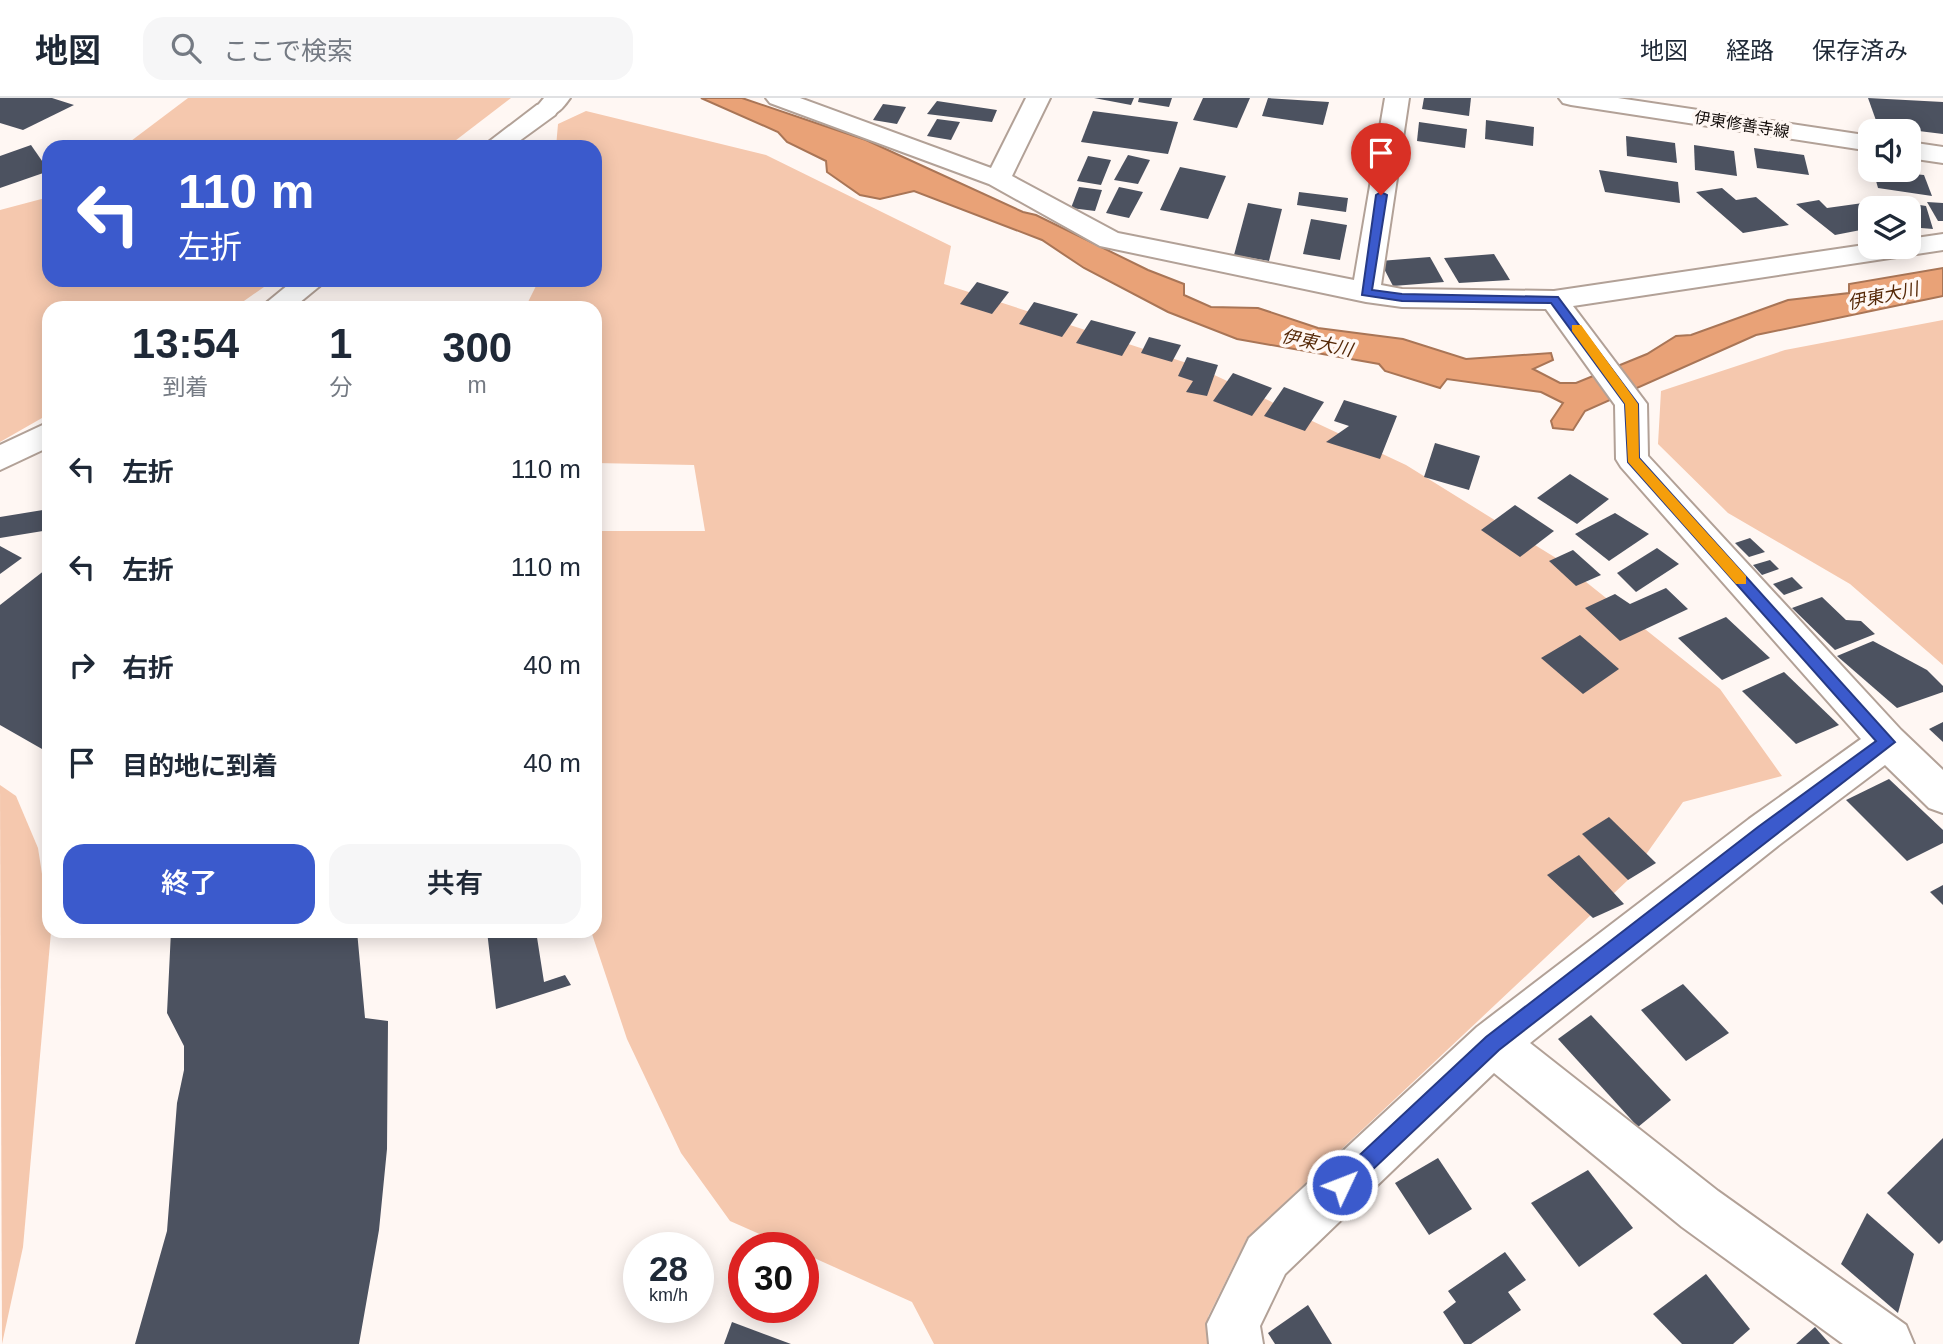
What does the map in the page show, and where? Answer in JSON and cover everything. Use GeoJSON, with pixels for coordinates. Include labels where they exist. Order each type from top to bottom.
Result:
{"type":"FeatureCollection","features":[{"type":"Feature","properties":{"kind":"street"},"geometry":{"type":"LineString","coordinates":[[778,98],[998,179],[1110,240],[1366,293],[1402,298],[1563,311],[1943,243]]}},
{"type":"Feature","properties":{"kind":"street"},"geometry":{"type":"LineString","coordinates":[[998,179],[1038,98]]}},
{"type":"Feature","properties":{"kind":"street"},"geometry":{"type":"LineString","coordinates":[[1366,293],[1396,98]]}},
{"type":"Feature","properties":{"kind":"street","name":"伊東修善寺線"},"geometry":{"type":"LineString","coordinates":[[1571,98],[1858,142]]}},
{"type":"Feature","properties":{"kind":"street"},"geometry":{"type":"LineString","coordinates":[[504,140],[552,104]]}},
{"type":"Feature","properties":{"kind":"street"},"geometry":{"type":"LineString","coordinates":[[1921,152],[1943,155]]}},
{"type":"Feature","properties":{"kind":"street"},"geometry":{"type":"LineString","coordinates":[[284,301],[303,287]]}},
{"type":"Feature","properties":{"kind":"street"},"geometry":{"type":"LineString","coordinates":[[1563,311],[1631,404],[1632,459],[1887,742],[1943,796]]}},
{"type":"Feature","properties":{"kind":"street"},"geometry":{"type":"LineString","coordinates":[[0,459],[42,437]]}},
{"type":"Feature","properties":{"kind":"street"},"geometry":{"type":"LineString","coordinates":[[1236,1344],[1233,1324],[1267,1256],[1493,1043],[1764,832],[1887,742]]}},
{"type":"Feature","properties":{"kind":"street"},"geometry":{"type":"LineString","coordinates":[[1493,1043],[1699,1209],[1887,1344]]}},
{"type":"Feature","properties":{"kind":"shaded area"},"geometry":{"type":"Polygon","coordinates":[[[188,98],[511,98],[456,140],[132,140],[188,98]]]}},
{"type":"Feature","properties":{"kind":"shaded area"},"geometry":{"type":"Polygon","coordinates":[[[586,111],[766,155],[951,246],[944,284],[1193,365],[1406,465],[1556,558],[1720,689],[1782,776],[1683,802],[1628,880],[1247,1238],[1208,1317],[1211,1344],[934,1344],[912,1302],[819,1260],[819,1232],[755,1232],[730,1221],[681,1153],[627,1039],[593,938],[602,938],[602,531],[705,531],[694,465],[602,463],[602,301],[528,301],[536,287],[602,287],[602,140],[557,140],[558,124],[586,111]]]}},
{"type":"Feature","properties":{"kind":"shaded area"},"geometry":{"type":"Polygon","coordinates":[[[42,199],[42,287],[264,287],[244,301],[42,301],[42,418],[0,442],[0,210],[42,199]]]}},
{"type":"Feature","properties":{"kind":"shaded area"},"geometry":{"type":"Polygon","coordinates":[[[1943,320],[1943,665],[1850,584],[1728,513],[1658,444],[1661,391],[1785,350],[1943,320]]]}},
{"type":"Feature","properties":{"kind":"shaded area"},"geometry":{"type":"Polygon","coordinates":[[[0,785],[16,796],[38,848],[42,874],[42,938],[50,938],[23,1247],[2,1344],[0,785]]]}},
{"type":"Feature","properties":{"kind":"water","name":"伊東大川"},"geometry":{"type":"Polygon","coordinates":[[[701,98],[742,98],[866,140],[1184,284],[1184,295],[1211,307],[1258,308],[1318,328],[1403,339],[1466,359],[1551,353],[1553,360],[1533,369],[1560,383],[1576,383],[1647,354],[1676,336],[1691,335],[1788,300],[1849,293],[1849,284],[1943,268],[1943,296],[1756,335],[1585,411],[1573,430],[1553,428],[1551,421],[1563,403],[1541,392],[1447,379],[1440,388],[1385,371],[1379,364],[1237,339],[1168,312],[1084,268],[1042,240],[914,191],[880,199],[860,195],[827,172],[826,161],[787,142],[778,132],[701,98]]]}},
{"type":"Feature","properties":{"kind":"building"},"geometry":{"type":"Polygon","coordinates":[[[0,98],[52,98],[74,105],[23,130],[0,123],[0,98]]]}},
{"type":"Feature","properties":{"kind":"building"},"geometry":{"type":"Polygon","coordinates":[[[1094,98],[1134,98],[1131,105],[1094,98]]]}},
{"type":"Feature","properties":{"kind":"building"},"geometry":{"type":"Polygon","coordinates":[[[1139,98],[1172,98],[1169,107],[1138,102],[1139,98]]]}},
{"type":"Feature","properties":{"kind":"building"},"geometry":{"type":"Polygon","coordinates":[[[1203,98],[1250,98],[1237,128],[1193,120],[1203,98]]]}},
{"type":"Feature","properties":{"kind":"building"},"geometry":{"type":"Polygon","coordinates":[[[1268,98],[1329,102],[1323,125],[1262,116],[1268,98]]]}},
{"type":"Feature","properties":{"kind":"building"},"geometry":{"type":"Polygon","coordinates":[[[1424,98],[1471,98],[1469,116],[1422,109],[1424,98]]]}},
{"type":"Feature","properties":{"kind":"building"},"geometry":{"type":"Polygon","coordinates":[[[1868,98],[1943,102],[1943,134],[1921,131],[1921,119],[1876,119],[1868,98]]]}},
{"type":"Feature","properties":{"kind":"building"},"geometry":{"type":"Polygon","coordinates":[[[937,101],[997,110],[992,122],[927,114],[937,101]]]}},
{"type":"Feature","properties":{"kind":"building"},"geometry":{"type":"Polygon","coordinates":[[[883,104],[906,107],[897,124],[873,120],[883,104]]]}},
{"type":"Feature","properties":{"kind":"building"},"geometry":{"type":"Polygon","coordinates":[[[1093,111],[1178,122],[1168,154],[1081,142],[1093,111]]]}},
{"type":"Feature","properties":{"kind":"building"},"geometry":{"type":"Polygon","coordinates":[[[937,119],[960,122],[951,140],[927,136],[937,119]]]}},
{"type":"Feature","properties":{"kind":"building"},"geometry":{"type":"Polygon","coordinates":[[[1486,120],[1534,127],[1533,146],[1485,139],[1486,120]]]}},
{"type":"Feature","properties":{"kind":"building"},"geometry":{"type":"Polygon","coordinates":[[[1419,122],[1467,129],[1465,148],[1417,141],[1419,122]]]}},
{"type":"Feature","properties":{"kind":"building"},"geometry":{"type":"Polygon","coordinates":[[[1626,136],[1675,143],[1677,163],[1627,156],[1626,136]]]}},
{"type":"Feature","properties":{"kind":"building"},"geometry":{"type":"Polygon","coordinates":[[[31,145],[42,161],[42,173],[0,188],[0,156],[31,145]]]}},
{"type":"Feature","properties":{"kind":"building"},"geometry":{"type":"Polygon","coordinates":[[[1694,145],[1734,151],[1737,176],[1695,170],[1694,145]]]}},
{"type":"Feature","properties":{"kind":"building"},"geometry":{"type":"Polygon","coordinates":[[[1754,148],[1804,155],[1809,175],[1757,168],[1754,148]]]}},
{"type":"Feature","properties":{"kind":"building"},"geometry":{"type":"Polygon","coordinates":[[[1128,155],[1150,160],[1138,184],[1114,180],[1128,155]]]}},
{"type":"Feature","properties":{"kind":"building"},"geometry":{"type":"Polygon","coordinates":[[[1088,156],[1111,160],[1101,185],[1077,181],[1088,156]]]}},
{"type":"Feature","properties":{"kind":"building"},"geometry":{"type":"Polygon","coordinates":[[[1180,167],[1226,176],[1208,219],[1160,210],[1180,167]]]}},
{"type":"Feature","properties":{"kind":"building"},"geometry":{"type":"Polygon","coordinates":[[[1599,170],[1678,182],[1680,203],[1605,192],[1599,170]]]}},
{"type":"Feature","properties":{"kind":"building"},"geometry":{"type":"Polygon","coordinates":[[[1921,175],[1924,175],[1932,196],[1878,188],[1876,182],[1921,182],[1921,175]]]}},
{"type":"Feature","properties":{"kind":"building"},"geometry":{"type":"Polygon","coordinates":[[[1079,187],[1102,190],[1095,211],[1071,208],[1079,187]]]}},
{"type":"Feature","properties":{"kind":"building"},"geometry":{"type":"Polygon","coordinates":[[[1119,187],[1143,192],[1129,218],[1106,213],[1119,187]]]}},
{"type":"Feature","properties":{"kind":"building"},"geometry":{"type":"Polygon","coordinates":[[[1722,188],[1736,200],[1756,197],[1789,225],[1743,233],[1696,192],[1722,188]]]}},
{"type":"Feature","properties":{"kind":"building"},"geometry":{"type":"Polygon","coordinates":[[[1299,192],[1348,198],[1346,212],[1297,205],[1299,192]]]}},
{"type":"Feature","properties":{"kind":"building"},"geometry":{"type":"Polygon","coordinates":[[[1819,200],[1827,208],[1858,204],[1858,231],[1835,235],[1796,204],[1819,200]]]}},
{"type":"Feature","properties":{"kind":"building"},"geometry":{"type":"Polygon","coordinates":[[[1927,202],[1943,203],[1943,221],[1938,221],[1927,202]]]}},
{"type":"Feature","properties":{"kind":"building"},"geometry":{"type":"Polygon","coordinates":[[[1248,203],[1282,209],[1269,261],[1234,255],[1248,203]]]}},
{"type":"Feature","properties":{"kind":"building"},"geometry":{"type":"Polygon","coordinates":[[[1921,205],[1926,206],[1933,229],[1921,228],[1921,205]]]}},
{"type":"Feature","properties":{"kind":"building"},"geometry":{"type":"Polygon","coordinates":[[[1311,219],[1347,225],[1340,260],[1303,254],[1311,219]]]}},
{"type":"Feature","properties":{"kind":"building"},"geometry":{"type":"Polygon","coordinates":[[[1494,254],[1510,280],[1459,283],[1444,258],[1494,254]]]}},
{"type":"Feature","properties":{"kind":"building"},"geometry":{"type":"Polygon","coordinates":[[[1430,257],[1444,282],[1393,286],[1380,261],[1430,257]]]}},
{"type":"Feature","properties":{"kind":"building"},"geometry":{"type":"Polygon","coordinates":[[[977,282],[1009,292],[992,314],[960,304],[977,282]]]}},
{"type":"Feature","properties":{"kind":"building"},"geometry":{"type":"Polygon","coordinates":[[[1034,302],[1078,314],[1062,337],[1019,324],[1034,302]]]}},
{"type":"Feature","properties":{"kind":"building"},"geometry":{"type":"Polygon","coordinates":[[[1091,320],[1136,332],[1122,356],[1076,343],[1091,320]]]}},
{"type":"Feature","properties":{"kind":"building"},"geometry":{"type":"Polygon","coordinates":[[[1149,337],[1181,345],[1172,362],[1141,353],[1149,337]]]}},
{"type":"Feature","properties":{"kind":"building"},"geometry":{"type":"Polygon","coordinates":[[[1187,357],[1218,365],[1207,396],[1186,392],[1193,381],[1178,376],[1187,357]]]}},
{"type":"Feature","properties":{"kind":"building"},"geometry":{"type":"Polygon","coordinates":[[[1233,373],[1272,388],[1252,416],[1213,401],[1233,373]]]}},
{"type":"Feature","properties":{"kind":"building"},"geometry":{"type":"Polygon","coordinates":[[[1284,387],[1324,402],[1305,431],[1264,416],[1284,387]]]}},
{"type":"Feature","properties":{"kind":"building"},"geometry":{"type":"Polygon","coordinates":[[[1344,400],[1397,416],[1380,459],[1326,442],[1349,426],[1334,421],[1344,400]]]}},
{"type":"Feature","properties":{"kind":"building"},"geometry":{"type":"Polygon","coordinates":[[[1435,443],[1480,456],[1469,490],[1424,477],[1435,443]]]}},
{"type":"Feature","properties":{"kind":"building"},"geometry":{"type":"Polygon","coordinates":[[[1570,474],[1609,499],[1577,524],[1537,498],[1570,474]]]}},
{"type":"Feature","properties":{"kind":"building"},"geometry":{"type":"Polygon","coordinates":[[[1515,505],[1554,531],[1520,557],[1481,530],[1515,505]]]}},
{"type":"Feature","properties":{"kind":"building"},"geometry":{"type":"Polygon","coordinates":[[[42,510],[42,531],[0,538],[0,517],[42,510]]]}},
{"type":"Feature","properties":{"kind":"building"},"geometry":{"type":"Polygon","coordinates":[[[1615,513],[1649,534],[1609,561],[1575,534],[1615,513]]]}},
{"type":"Feature","properties":{"kind":"building"},"geometry":{"type":"Polygon","coordinates":[[[1750,538],[1765,552],[1749,557],[1735,543],[1750,538]]]}},
{"type":"Feature","properties":{"kind":"building"},"geometry":{"type":"Polygon","coordinates":[[[0,546],[22,558],[0,574],[0,546]]]}},
{"type":"Feature","properties":{"kind":"building"},"geometry":{"type":"Polygon","coordinates":[[[1657,548],[1679,564],[1636,592],[1617,573],[1657,548]]]}},
{"type":"Feature","properties":{"kind":"building"},"geometry":{"type":"Polygon","coordinates":[[[1573,550],[1601,575],[1576,586],[1549,561],[1573,550]]]}},
{"type":"Feature","properties":{"kind":"building"},"geometry":{"type":"Polygon","coordinates":[[[1770,560],[1779,569],[1762,575],[1753,565],[1770,560]]]}},
{"type":"Feature","properties":{"kind":"building"},"geometry":{"type":"Polygon","coordinates":[[[42,572],[42,749],[0,725],[0,605],[42,572]]]}},
{"type":"Feature","properties":{"kind":"building"},"geometry":{"type":"Polygon","coordinates":[[[1792,577],[1803,588],[1784,595],[1773,584],[1792,577]]]}},
{"type":"Feature","properties":{"kind":"building"},"geometry":{"type":"Polygon","coordinates":[[[1666,588],[1688,609],[1620,641],[1585,608],[1615,594],[1630,604],[1666,588]]]}},
{"type":"Feature","properties":{"kind":"building"},"geometry":{"type":"Polygon","coordinates":[[[1822,597],[1846,620],[1861,621],[1875,634],[1835,650],[1792,608],[1822,597]]]}},
{"type":"Feature","properties":{"kind":"building"},"geometry":{"type":"Polygon","coordinates":[[[1726,617],[1770,658],[1722,680],[1678,638],[1726,617]]]}},
{"type":"Feature","properties":{"kind":"building"},"geometry":{"type":"Polygon","coordinates":[[[1580,635],[1619,669],[1583,694],[1541,658],[1580,635]]]}},
{"type":"Feature","properties":{"kind":"building"},"geometry":{"type":"Polygon","coordinates":[[[1873,641],[1927,670],[1943,686],[1943,692],[1897,708],[1837,656],[1873,641]]]}},
{"type":"Feature","properties":{"kind":"building"},"geometry":{"type":"Polygon","coordinates":[[[1784,672],[1839,725],[1796,744],[1742,691],[1784,672]]]}},
{"type":"Feature","properties":{"kind":"building"},"geometry":{"type":"Polygon","coordinates":[[[1943,722],[1943,742],[1929,729],[1943,722]]]}},
{"type":"Feature","properties":{"kind":"building"},"geometry":{"type":"Polygon","coordinates":[[[1889,779],[1943,830],[1943,843],[1907,861],[1846,800],[1889,779]]]}},
{"type":"Feature","properties":{"kind":"building"},"geometry":{"type":"Polygon","coordinates":[[[1609,817],[1656,863],[1628,880],[1582,834],[1609,817]]]}},
{"type":"Feature","properties":{"kind":"building"},"geometry":{"type":"Polygon","coordinates":[[[1579,855],[1624,904],[1593,918],[1547,875],[1579,855]]]}},
{"type":"Feature","properties":{"kind":"building"},"geometry":{"type":"Polygon","coordinates":[[[1943,885],[1943,905],[1930,892],[1943,885]]]}},
{"type":"Feature","properties":{"kind":"building"},"geometry":{"type":"Polygon","coordinates":[[[171,938],[358,938],[365,1018],[388,1021],[387,1149],[379,1230],[359,1344],[135,1344],[167,1231],[177,1103],[184,1070],[184,1046],[167,1013],[171,938]]]}},
{"type":"Feature","properties":{"kind":"building"},"geometry":{"type":"Polygon","coordinates":[[[488,938],[537,938],[544,982],[565,975],[571,985],[496,1009],[488,938]]]}},
{"type":"Feature","properties":{"kind":"building"},"geometry":{"type":"Polygon","coordinates":[[[1683,984],[1729,1033],[1686,1061],[1641,1010],[1683,984]]]}},
{"type":"Feature","properties":{"kind":"building"},"geometry":{"type":"Polygon","coordinates":[[[1591,1015],[1671,1100],[1638,1127],[1558,1039],[1591,1015]]]}},
{"type":"Feature","properties":{"kind":"building"},"geometry":{"type":"Polygon","coordinates":[[[1943,1138],[1943,1240],[1939,1244],[1887,1193],[1943,1138]]]}},
{"type":"Feature","properties":{"kind":"building"},"geometry":{"type":"Polygon","coordinates":[[[1438,1158],[1472,1209],[1429,1235],[1395,1183],[1438,1158]]]}},
{"type":"Feature","properties":{"kind":"building"},"geometry":{"type":"Polygon","coordinates":[[[1588,1170],[1633,1228],[1579,1267],[1531,1203],[1588,1170]]]}},
{"type":"Feature","properties":{"kind":"building"},"geometry":{"type":"Polygon","coordinates":[[[1867,1213],[1914,1254],[1898,1313],[1841,1264],[1867,1213]]]}},
{"type":"Feature","properties":{"kind":"building"},"geometry":{"type":"Polygon","coordinates":[[[1505,1252],[1526,1280],[1508,1292],[1521,1310],[1471,1344],[1464,1344],[1443,1312],[1456,1302],[1448,1291],[1505,1252]]]}},
{"type":"Feature","properties":{"kind":"building"},"geometry":{"type":"Polygon","coordinates":[[[1706,1274],[1750,1329],[1733,1344],[1682,1344],[1653,1314],[1706,1274]]]}},
{"type":"Feature","properties":{"kind":"building"},"geometry":{"type":"Polygon","coordinates":[[[1308,1305],[1332,1344],[1275,1344],[1268,1333],[1308,1305]]]}},
{"type":"Feature","properties":{"kind":"building"},"geometry":{"type":"Polygon","coordinates":[[[732,1323],[735,1323],[791,1344],[724,1344],[732,1323]]]}},
{"type":"Feature","properties":{"kind":"building"},"geometry":{"type":"Polygon","coordinates":[[[1815,1327],[1830,1344],[1796,1344],[1815,1327]]]}},
{"type":"Feature","properties":{"kind":"slow traffic"},"geometry":{"type":"LineString","coordinates":[[1577,328],[1631,404],[1632,459],[1741,580]]}},
{"type":"Feature","properties":{"kind":"route"},"geometry":{"type":"LineString","coordinates":[[1342,1185],[1493,1043],[1764,832],[1887,742],[1632,459],[1631,404],[1554,300],[1402,298],[1366,293],[1381,195]]}}]}
